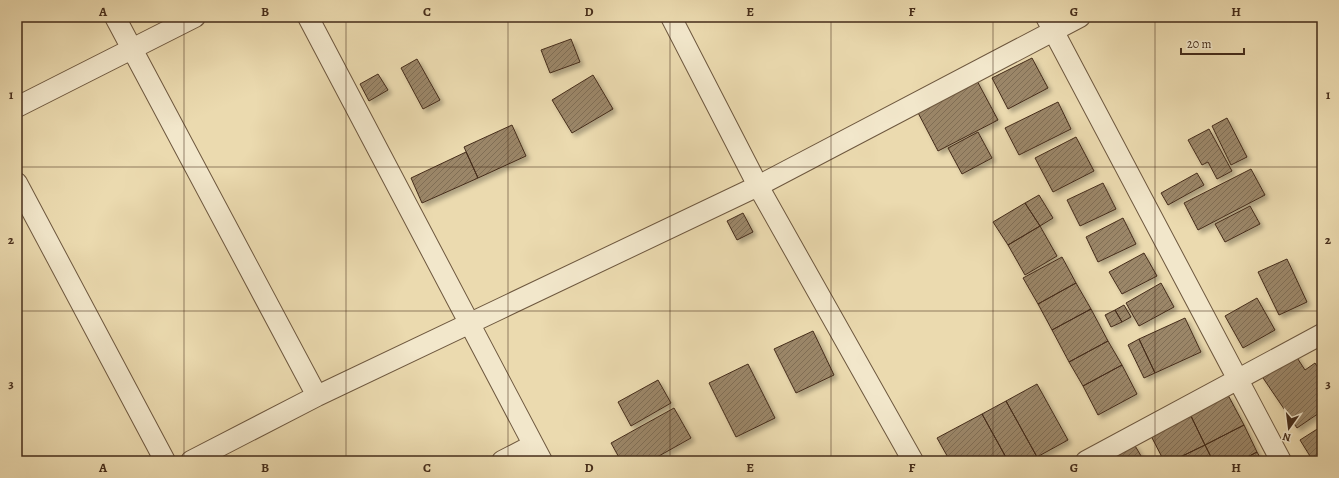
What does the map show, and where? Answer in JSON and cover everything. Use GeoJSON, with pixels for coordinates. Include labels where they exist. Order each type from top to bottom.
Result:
{"type":"FeatureCollection","features":[{"type":"Feature","properties":{"kind":"street"},"geometry":{"type":"LineString","coordinates":[[115,17],[317,396]]}},
{"type":"Feature","properties":{"kind":"street"},"geometry":{"type":"LineString","coordinates":[[17,107],[195,17]]}},
{"type":"Feature","properties":{"kind":"street"},"geometry":{"type":"LineString","coordinates":[[308,17],[468,324],[538,453],[502,461]]}},
{"type":"Feature","properties":{"kind":"street"},"geometry":{"type":"LineString","coordinates":[[671,17],[758,186],[913,461]]}},
{"type":"Feature","properties":{"kind":"street"},"geometry":{"type":"LineString","coordinates":[[191,461],[317,396],[758,186],[1050,24],[1080,17]]}},
{"type":"Feature","properties":{"kind":"street"},"geometry":{"type":"LineString","coordinates":[[1050,24],[1281,461]]}},
{"type":"Feature","properties":{"kind":"street"},"geometry":{"type":"LineString","coordinates":[[17,183],[165,461]]}},
{"type":"Feature","properties":{"kind":"street"},"geometry":{"type":"LineString","coordinates":[[1086,461],[1322,334]]}},
{"type":"Feature","properties":{"kind":"building"},"geometry":{"type":"Polygon","coordinates":[[[571,39],[580,62],[550,73],[541,50],[571,39]]]}},
{"type":"Feature","properties":{"kind":"building"},"geometry":{"type":"Polygon","coordinates":[[[1032,58],[1048,88],[1008,109],[992,78],[1032,58]]]}},
{"type":"Feature","properties":{"kind":"building"},"geometry":{"type":"Polygon","coordinates":[[[417,59],[440,100],[423,109],[401,68],[417,59]]]}},
{"type":"Feature","properties":{"kind":"building"},"geometry":{"type":"Polygon","coordinates":[[[378,74],[388,90],[369,101],[360,84],[378,74]]]}},
{"type":"Feature","properties":{"kind":"building"},"geometry":{"type":"Polygon","coordinates":[[[593,75],[613,109],[572,133],[552,100],[593,75]]]}},
{"type":"Feature","properties":{"kind":"building"},"geometry":{"type":"Polygon","coordinates":[[[975,77],[998,120],[938,151],[915,107],[975,77]]]}},
{"type":"Feature","properties":{"kind":"building"},"geometry":{"type":"Polygon","coordinates":[[[1058,102],[1071,129],[1019,155],[1005,128],[1058,102]]]}},
{"type":"Feature","properties":{"kind":"building"},"geometry":{"type":"Polygon","coordinates":[[[1227,118],[1247,157],[1231,165],[1212,126],[1227,118]]]}},
{"type":"Feature","properties":{"kind":"building"},"geometry":{"type":"Polygon","coordinates":[[[512,125],[526,156],[478,178],[464,147],[512,125]]]}},
{"type":"Feature","properties":{"kind":"building"},"geometry":{"type":"Polygon","coordinates":[[[1209,129],[1232,171],[1217,179],[1208,162],[1202,165],[1188,140],[1209,129]]]}},
{"type":"Feature","properties":{"kind":"building"},"geometry":{"type":"Polygon","coordinates":[[[978,132],[992,158],[962,174],[948,148],[978,132]]]}},
{"type":"Feature","properties":{"kind":"building"},"geometry":{"type":"Polygon","coordinates":[[[1076,137],[1094,171],[1053,192],[1035,158],[1076,137]]]}},
{"type":"Feature","properties":{"kind":"building"},"geometry":{"type":"Polygon","coordinates":[[[466,152],[478,178],[422,203],[411,178],[466,152]]]}},
{"type":"Feature","properties":{"kind":"building"},"geometry":{"type":"Polygon","coordinates":[[[1251,169],[1265,195],[1198,230],[1184,203],[1251,169]]]}},
{"type":"Feature","properties":{"kind":"building"},"geometry":{"type":"Polygon","coordinates":[[[1197,173],[1204,185],[1168,205],[1161,193],[1197,173]]]}},
{"type":"Feature","properties":{"kind":"building"},"geometry":{"type":"Polygon","coordinates":[[[1103,183],[1116,209],[1080,226],[1067,200],[1103,183]]]}},
{"type":"Feature","properties":{"kind":"building"},"geometry":{"type":"Polygon","coordinates":[[[1039,195],[1053,218],[1040,226],[1025,203],[1039,195]]]}},
{"type":"Feature","properties":{"kind":"building"},"geometry":{"type":"Polygon","coordinates":[[[1025,203],[1040,226],[1008,245],[993,222],[1025,203]]]}},
{"type":"Feature","properties":{"kind":"building"},"geometry":{"type":"Polygon","coordinates":[[[1250,206],[1260,224],[1225,242],[1215,224],[1250,206]]]}},
{"type":"Feature","properties":{"kind":"building"},"geometry":{"type":"Polygon","coordinates":[[[743,213],[753,232],[737,240],[727,221],[743,213]]]}},
{"type":"Feature","properties":{"kind":"building"},"geometry":{"type":"Polygon","coordinates":[[[1123,218],[1136,244],[1098,262],[1086,237],[1123,218]]]}},
{"type":"Feature","properties":{"kind":"building"},"geometry":{"type":"Polygon","coordinates":[[[1040,226],[1057,256],[1025,275],[1008,245],[1040,226]]]}},
{"type":"Feature","properties":{"kind":"building"},"geometry":{"type":"Polygon","coordinates":[[[1144,253],[1157,276],[1122,294],[1109,272],[1144,253]]]}},
{"type":"Feature","properties":{"kind":"building"},"geometry":{"type":"Polygon","coordinates":[[[1062,257],[1076,283],[1038,304],[1023,278],[1062,257]]]}},
{"type":"Feature","properties":{"kind":"building"},"geometry":{"type":"Polygon","coordinates":[[[1287,259],[1307,302],[1279,315],[1258,272],[1287,259]]]}},
{"type":"Feature","properties":{"kind":"building"},"geometry":{"type":"Polygon","coordinates":[[[1076,283],[1091,309],[1052,330],[1038,304],[1076,283]]]}},
{"type":"Feature","properties":{"kind":"building"},"geometry":{"type":"Polygon","coordinates":[[[1161,283],[1174,307],[1139,326],[1126,303],[1161,283]]]}},
{"type":"Feature","properties":{"kind":"building"},"geometry":{"type":"Polygon","coordinates":[[[1257,298],[1275,330],[1243,348],[1225,316],[1257,298]]]}},
{"type":"Feature","properties":{"kind":"building"},"geometry":{"type":"Polygon","coordinates":[[[1124,305],[1131,317],[1122,322],[1115,310],[1124,305]]]}},
{"type":"Feature","properties":{"kind":"building"},"geometry":{"type":"Polygon","coordinates":[[[1091,309],[1108,341],[1069,362],[1052,330],[1091,309]]]}},
{"type":"Feature","properties":{"kind":"building"},"geometry":{"type":"Polygon","coordinates":[[[1115,310],[1122,322],[1111,327],[1105,315],[1115,310]]]}},
{"type":"Feature","properties":{"kind":"building"},"geometry":{"type":"Polygon","coordinates":[[[1185,318],[1201,352],[1155,373],[1139,339],[1185,318]]]}},
{"type":"Feature","properties":{"kind":"building"},"geometry":{"type":"Polygon","coordinates":[[[813,331],[834,375],[796,393],[774,349],[813,331]]]}},
{"type":"Feature","properties":{"kind":"building"},"geometry":{"type":"Polygon","coordinates":[[[1139,339],[1155,373],[1144,378],[1128,345],[1139,339]]]}},
{"type":"Feature","properties":{"kind":"building"},"geometry":{"type":"Polygon","coordinates":[[[1108,341],[1122,365],[1083,386],[1069,362],[1108,341]]]}},
{"type":"Feature","properties":{"kind":"building"},"geometry":{"type":"Polygon","coordinates":[[[1294,353],[1305,370],[1315,363],[1322,374],[1322,411],[1297,428],[1261,375],[1294,353]]]}},
{"type":"Feature","properties":{"kind":"building"},"geometry":{"type":"Polygon","coordinates":[[[748,364],[775,418],[736,437],[709,383],[748,364]]]}},
{"type":"Feature","properties":{"kind":"building"},"geometry":{"type":"Polygon","coordinates":[[[1122,365],[1137,394],[1098,415],[1083,386],[1122,365]]]}},
{"type":"Feature","properties":{"kind":"building"},"geometry":{"type":"Polygon","coordinates":[[[658,380],[671,403],[631,426],[618,402],[658,380]]]}},
{"type":"Feature","properties":{"kind":"building"},"geometry":{"type":"Polygon","coordinates":[[[1037,384],[1068,440],[1037,457],[1006,401],[1037,384]]]}},
{"type":"Feature","properties":{"kind":"building"},"geometry":{"type":"Polygon","coordinates":[[[1228,395],[1244,425],[1205,445],[1190,414],[1228,395]]]}},
{"type":"Feature","properties":{"kind":"building"},"geometry":{"type":"Polygon","coordinates":[[[1006,401],[1037,457],[1029,461],[1008,461],[982,414],[1006,401]]]}},
{"type":"Feature","properties":{"kind":"building"},"geometry":{"type":"Polygon","coordinates":[[[674,408],[691,438],[650,461],[621,461],[611,443],[674,408]]]}},
{"type":"Feature","properties":{"kind":"building"},"geometry":{"type":"Polygon","coordinates":[[[982,414],[1008,461],[950,461],[937,438],[982,414]]]}},
{"type":"Feature","properties":{"kind":"building"},"geometry":{"type":"Polygon","coordinates":[[[1190,414],[1205,445],[1172,461],[1164,461],[1150,434],[1190,414]]]}},
{"type":"Feature","properties":{"kind":"building"},"geometry":{"type":"Polygon","coordinates":[[[1244,425],[1257,452],[1240,461],[1213,461],[1205,445],[1244,425]]]}},
{"type":"Feature","properties":{"kind":"building"},"geometry":{"type":"Polygon","coordinates":[[[1322,426],[1322,461],[1313,461],[1300,440],[1322,426]]]}},
{"type":"Feature","properties":{"kind":"building"},"geometry":{"type":"Polygon","coordinates":[[[1134,444],[1144,461],[1107,461],[1107,459],[1134,444]]]}},
{"type":"Feature","properties":{"kind":"building"},"geometry":{"type":"Polygon","coordinates":[[[1205,445],[1213,461],[1172,461],[1205,445]]]}},
{"type":"Feature","properties":{"kind":"building"},"geometry":{"type":"Polygon","coordinates":[[[1257,452],[1262,461],[1240,461],[1257,452]]]}}]}
